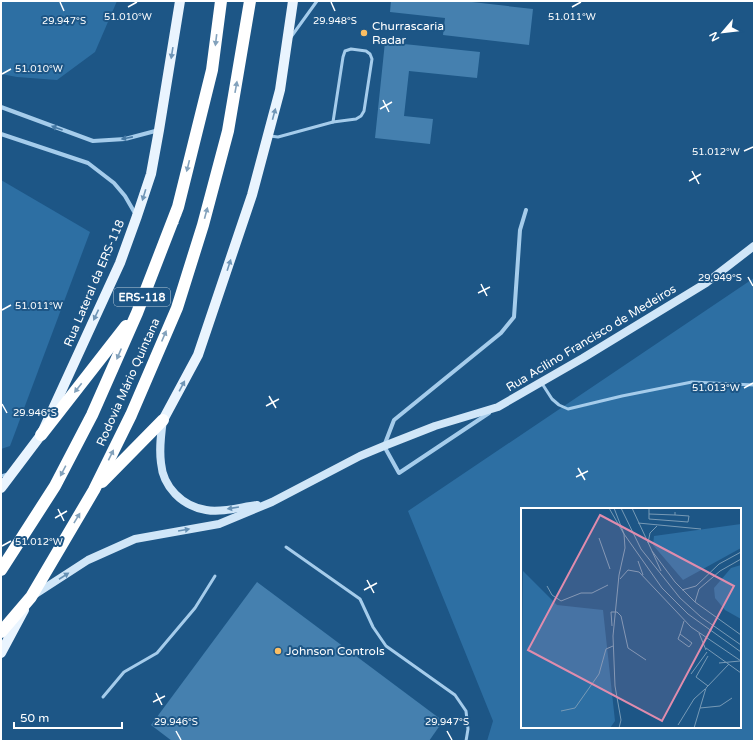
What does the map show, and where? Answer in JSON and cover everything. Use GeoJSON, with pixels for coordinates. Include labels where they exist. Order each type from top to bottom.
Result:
{"type":"FeatureCollection","features":[{"type":"Feature","properties":{"kind":"highway","name":"Rodovia Mário Quintana"},"geometry":{"type":"LineString","coordinates":[[1,570],[55,486],[92,415],[136,312],[178,207],[212,70],[221,1]]}},
{"type":"Feature","properties":{"kind":"highway","name":"Rodovia Mário Quintana"},"geometry":{"type":"LineString","coordinates":[[1,632],[31,597],[94,490],[131,415],[177,308],[203,225],[228,131],[250,1]]}},
{"type":"Feature","properties":{"kind":"highway"},"geometry":{"type":"LineString","coordinates":[[41,435],[136,312]]}},
{"type":"Feature","properties":{"kind":"highway"},"geometry":{"type":"LineString","coordinates":[[94,490],[163,420]]}},
{"type":"Feature","properties":{"kind":"main road","name":"Rua Lateral da ERS-118"},"geometry":{"type":"LineString","coordinates":[[1,488],[41,435],[120,263],[150,174],[159,130],[180,1]]}},
{"type":"Feature","properties":{"kind":"main road"},"geometry":{"type":"LineString","coordinates":[[272,502],[226,510],[206,510],[186,504],[174,494],[166,481],[161,464],[160,443],[163,420],[198,355],[252,195],[280,90],[293,1]]}},
{"type":"Feature","properties":{"kind":"main road","name":"Rua Acilino Francisco de Medeiros"},"geometry":{"type":"LineString","coordinates":[[272,502],[360,456],[435,426],[498,407],[583,358],[706,283],[754,246]]}},
{"type":"Feature","properties":{"kind":"main road"},"geometry":{"type":"LineString","coordinates":[[1,653],[31,597],[88,560],[135,539],[219,524],[272,502]]}},
{"type":"Feature","properties":{"kind":"street"},"geometry":{"type":"LineString","coordinates":[[1,107],[94,141],[125,139],[159,130]]}},
{"type":"Feature","properties":{"kind":"street"},"geometry":{"type":"LineString","coordinates":[[1,134],[88,163],[114,184],[137,216]]}},
{"type":"Feature","properties":{"kind":"street"},"geometry":{"type":"LineString","coordinates":[[498,407],[399,473],[384,446],[394,420],[501,332],[514,317],[520,230],[526,210]]}},
{"type":"Feature","properties":{"kind":"lane"},"geometry":{"type":"LineString","coordinates":[[288,41],[317,1]]}},
{"type":"Feature","properties":{"kind":"lane"},"geometry":{"type":"LineString","coordinates":[[268,136],[278,136],[333,122],[356,119],[361,116],[364,110],[372,59],[370,54],[366,51],[350,49],[345,51],[333,122]]}},
{"type":"Feature","properties":{"kind":"lane"},"geometry":{"type":"LineString","coordinates":[[541,382],[552,399],[559,405],[568,409],[622,396],[692,382],[754,385]]}},
{"type":"Feature","properties":{"kind":"lane"},"geometry":{"type":"LineString","coordinates":[[1,476],[12,473]]}},
{"type":"Feature","properties":{"kind":"lane"},"geometry":{"type":"LineString","coordinates":[[286,547],[360,599],[373,627],[386,646],[455,695],[466,711],[468,729],[466,741]]}},
{"type":"Feature","properties":{"kind":"lane"},"geometry":{"type":"LineString","coordinates":[[104,697],[124,672],[157,653],[195,608],[215,576]]}},
{"type":"Feature","properties":{"kind":"shaded area"},"geometry":{"type":"Polygon","coordinates":[[[1,1],[117,1],[95,52],[57,80],[17,77],[1,74],[1,1]]]}},
{"type":"Feature","properties":{"kind":"shaded area"},"geometry":{"type":"Polygon","coordinates":[[[1,180],[90,232],[10,446],[1,449],[1,180]]]}},
{"type":"Feature","properties":{"kind":"shaded area"},"geometry":{"type":"Polygon","coordinates":[[[754,278],[754,741],[487,741],[493,721],[408,511],[754,278]]]}},
{"type":"Feature","properties":{"kind":"building"},"geometry":{"type":"Polygon","coordinates":[[[391,1],[463,1],[533,9],[529,45],[443,35],[445,18],[390,12],[391,1]]]}},
{"type":"Feature","properties":{"kind":"building"},"geometry":{"type":"Polygon","coordinates":[[[385,42],[480,52],[477,78],[409,71],[404,116],[433,119],[430,144],[375,138],[385,42]]]}},
{"type":"Feature","properties":{"kind":"building","name":"Johnson Controls"},"geometry":{"type":"Polygon","coordinates":[[[257,582],[443,721],[429,741],[172,741],[151,725],[257,582]]]}},
{"type":"Feature","properties":{"kind":"place","name":"Churrascaria Radar"},"geometry":{"type":"Point","coordinates":[364,33]}},
{"type":"Feature","properties":{"kind":"place","name":"Johnson Controls"},"geometry":{"type":"Point","coordinates":[278,651]}}]}
